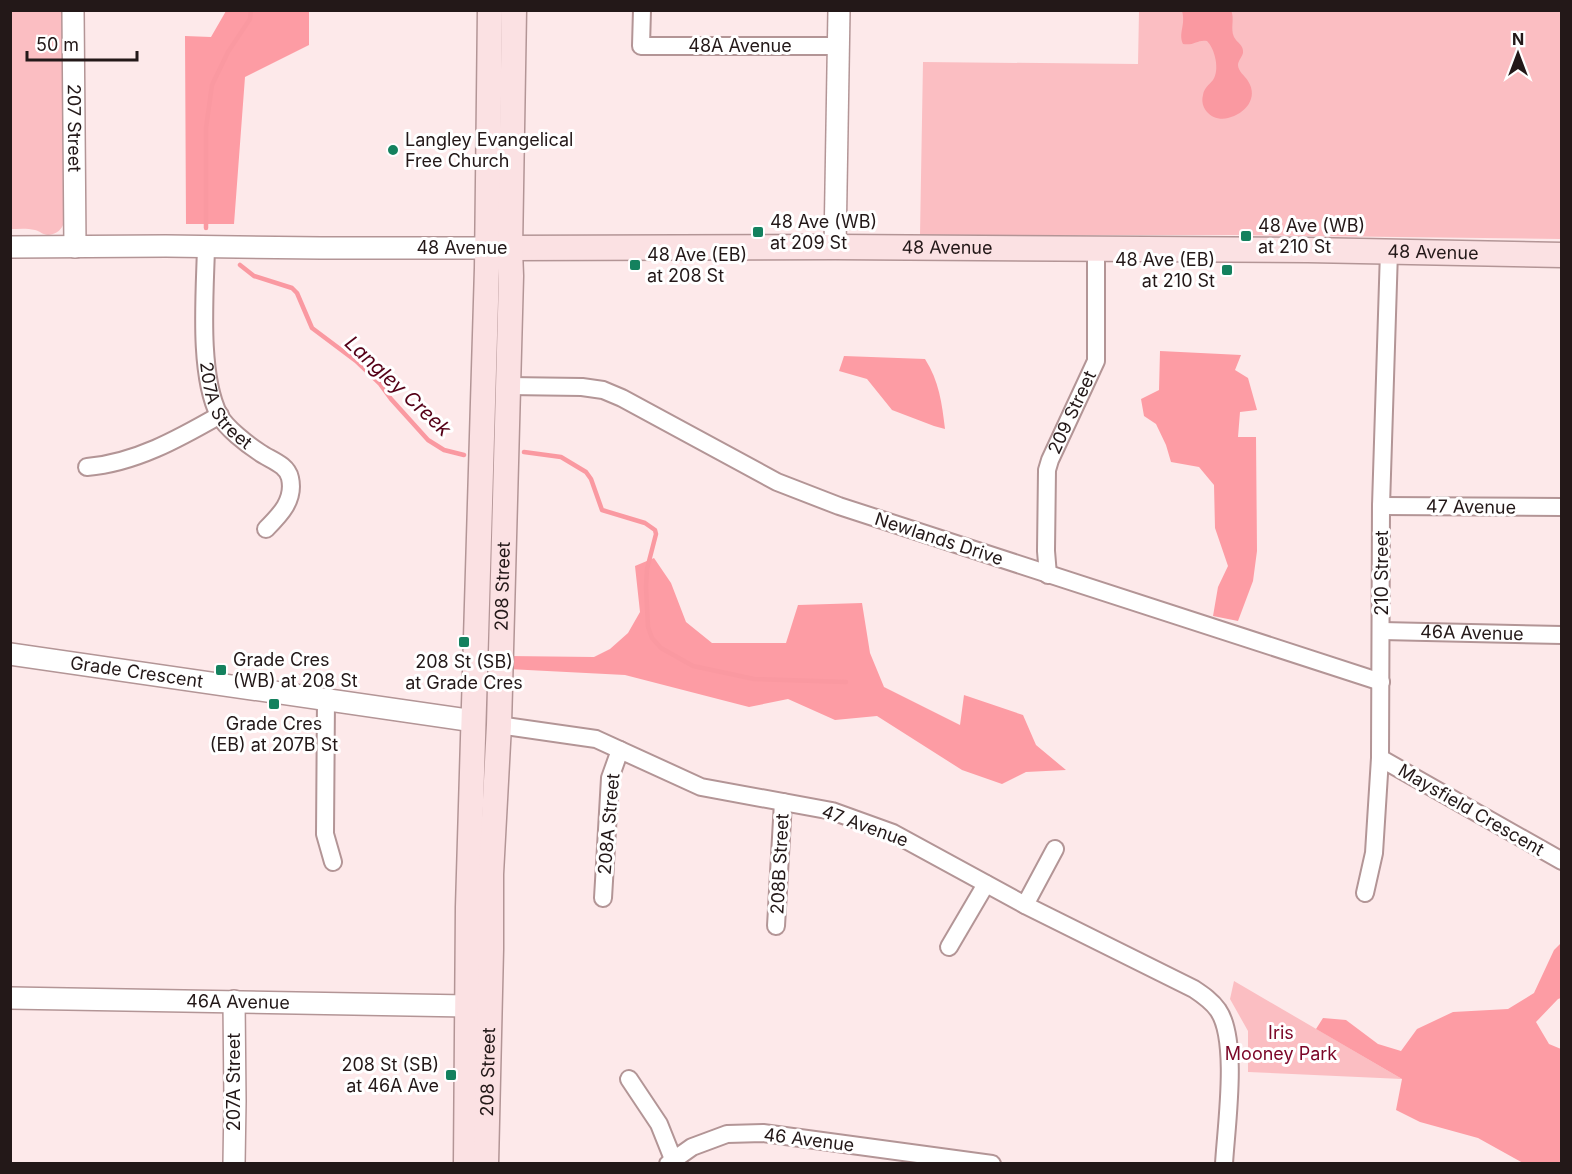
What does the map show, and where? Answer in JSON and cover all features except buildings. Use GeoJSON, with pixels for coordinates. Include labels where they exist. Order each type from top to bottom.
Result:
{"type":"FeatureCollection","features":[{"type":"Feature","properties":{"kind":"main road","name":"208 Street"},"geometry":{"type":"LineString","coordinates":[[486,1164],[491,874],[499,725],[511,276],[499,248],[490,10]]}},
{"type":"Feature","properties":{"kind":"main road","name":"208 Street"},"geometry":{"type":"LineString","coordinates":[[466,1164],[468,907],[478,543],[514,10]]}},
{"type":"Feature","properties":{"kind":"main road","name":"48 Avenue"},"geometry":{"type":"LineString","coordinates":[[499,248],[835,247],[1389,251],[1562,255]]}},
{"type":"Feature","properties":{"kind":"main road"},"geometry":{"type":"LineString","coordinates":[[478,543],[488,646],[486,709],[499,725]]}},
{"type":"Feature","properties":{"kind":"main road"},"geometry":{"type":"LineString","coordinates":[[474,721],[484,746],[482,807],[491,874]]}},
{"type":"Feature","properties":{"kind":"main road"},"geometry":{"type":"LineString","coordinates":[[467,1006],[477,998],[491,949]]}},
{"type":"Feature","properties":{"kind":"street","name":"207 Street"},"geometry":{"type":"LineString","coordinates":[[73,10],[75,247]]}},
{"type":"Feature","properties":{"kind":"street","name":"48A Avenue"},"geometry":{"type":"LineString","coordinates":[[642,10],[641,46],[838,46]]}},
{"type":"Feature","properties":{"kind":"street"},"geometry":{"type":"LineString","coordinates":[[835,247],[839,10]]}},
{"type":"Feature","properties":{"kind":"street","name":"48 Avenue"},"geometry":{"type":"LineString","coordinates":[[10,247],[499,248]]}},
{"type":"Feature","properties":{"kind":"street","name":"207A Street"},"geometry":{"type":"LineString","coordinates":[[206,247],[205,351],[211,388],[219,415],[250,446],[284,467],[290,475],[290,497],[278,517],[266,529]]}},
{"type":"Feature","properties":{"kind":"street","name":"209 Street"},"geometry":{"type":"LineString","coordinates":[[1048,574],[1047,470],[1096,361],[1096,249]]}},
{"type":"Feature","properties":{"kind":"street","name":"210 Street"},"geometry":{"type":"LineString","coordinates":[[1365,893],[1374,853],[1380,758],[1381,506],[1389,251]]}},
{"type":"Feature","properties":{"kind":"street","name":"Newlands Drive"},"geometry":{"type":"LineString","coordinates":[[508,386],[582,387],[603,390],[622,398],[777,482],[839,506],[1381,682]]}},
{"type":"Feature","properties":{"kind":"street"},"geometry":{"type":"LineString","coordinates":[[87,467],[115,463],[141,455],[179,438],[219,415]]}},
{"type":"Feature","properties":{"kind":"street","name":"47 Avenue"},"geometry":{"type":"LineString","coordinates":[[1381,506],[1562,507]]}},
{"type":"Feature","properties":{"kind":"street","name":"46A Avenue"},"geometry":{"type":"LineString","coordinates":[[1382,631],[1562,635]]}},
{"type":"Feature","properties":{"kind":"street","name":"Grade Crescent"},"geometry":{"type":"LineString","coordinates":[[10,654],[474,721]]}},
{"type":"Feature","properties":{"kind":"street"},"geometry":{"type":"LineString","coordinates":[[326,699],[324,834],[333,862]]}},
{"type":"Feature","properties":{"kind":"street","name":"47 Avenue"},"geometry":{"type":"LineString","coordinates":[[499,725],[596,740],[701,787],[832,811],[892,833],[1025,905],[1194,989],[1207,998],[1219,1011],[1230,1051],[1224,1164]]}},
{"type":"Feature","properties":{"kind":"street","name":"208A Street"},"geometry":{"type":"LineString","coordinates":[[603,898],[610,778],[620,750]]}},
{"type":"Feature","properties":{"kind":"street","name":"Maysfield Crescent"},"geometry":{"type":"LineString","coordinates":[[1380,758],[1562,861]]}},
{"type":"Feature","properties":{"kind":"street","name":"208B Street"},"geometry":{"type":"LineString","coordinates":[[776,926],[783,802]]}},
{"type":"Feature","properties":{"kind":"street"},"geometry":{"type":"LineString","coordinates":[[1025,905],[1055,849]]}},
{"type":"Feature","properties":{"kind":"street"},"geometry":{"type":"LineString","coordinates":[[949,947],[986,884]]}},
{"type":"Feature","properties":{"kind":"street","name":"46A Avenue"},"geometry":{"type":"LineString","coordinates":[[10,998],[467,1006]]}},
{"type":"Feature","properties":{"kind":"street","name":"207A Street"},"geometry":{"type":"LineString","coordinates":[[234,1001],[234,1164]]}},
{"type":"Feature","properties":{"kind":"street"},"geometry":{"type":"LineString","coordinates":[[629,1079],[658,1124],[672,1162]]}},
{"type":"Feature","properties":{"kind":"street","name":"46 Avenue"},"geometry":{"type":"LineString","coordinates":[[672,1162],[692,1147],[728,1134],[763,1133],[953,1161],[992,1164]]}},
{"type":"Feature","properties":{"kind":"green space"},"geometry":{"type":"Polygon","coordinates":[[[10,11],[62,11],[65,217],[62,227],[54,234],[48,235],[32,229],[11,229],[10,11]]]}},
{"type":"Feature","properties":{"kind":"green space"},"geometry":{"type":"Polygon","coordinates":[[[1139,11],[1561,11],[1561,239],[1234,235],[920,235],[923,62],[1138,64],[1139,11]]]}},
{"type":"Feature","properties":{"kind":"green space","name":"Iris Mooney Park"},"geometry":{"type":"Polygon","coordinates":[[[1234,981],[1402,1079],[1248,1072],[1248,1031],[1230,999],[1234,981]]]}},
{"type":"Feature","properties":{"kind":"shaded area"},"geometry":{"type":"Polygon","coordinates":[[[1231,10],[1233,34],[1243,50],[1238,67],[1248,81],[1252,93],[1245,109],[1240,113],[1223,119],[1205,110],[1202,100],[1206,88],[1215,76],[1216,60],[1207,41],[1183,44],[1182,11],[1231,10]]]}},
{"type":"Feature","properties":{"kind":"shaded area"},"geometry":{"type":"Polygon","coordinates":[[[226,11],[309,11],[309,45],[245,77],[234,224],[186,224],[185,36],[211,37],[226,11]]]}},
{"type":"Feature","properties":{"kind":"shaded area"},"geometry":{"type":"Polygon","coordinates":[[[1160,351],[1241,355],[1235,370],[1248,378],[1257,410],[1240,412],[1238,437],[1256,437],[1257,551],[1253,581],[1238,621],[1213,616],[1218,587],[1228,566],[1215,528],[1214,485],[1199,467],[1171,462],[1156,424],[1144,416],[1141,399],[1159,390],[1160,351]]]}},
{"type":"Feature","properties":{"kind":"shaded area"},"geometry":{"type":"Polygon","coordinates":[[[844,356],[925,359],[937,384],[945,429],[892,410],[867,379],[839,371],[844,356]]]}},
{"type":"Feature","properties":{"kind":"shaded area"},"geometry":{"type":"Polygon","coordinates":[[[654,558],[671,583],[686,622],[712,643],[786,643],[798,605],[862,603],[870,653],[884,687],[960,725],[964,695],[1023,715],[1036,745],[1066,770],[1026,772],[1002,784],[962,770],[877,716],[835,720],[788,699],[749,707],[625,675],[507,669],[507,656],[594,657],[610,649],[628,633],[640,612],[635,566],[654,558]]]}},
{"type":"Feature","properties":{"kind":"shaded area"},"geometry":{"type":"Polygon","coordinates":[[[1561,943],[1561,998],[1536,1022],[1549,1044],[1561,1049],[1561,1163],[1523,1163],[1478,1138],[1420,1122],[1396,1110],[1402,1079],[1316,1029],[1323,1018],[1346,1020],[1378,1044],[1401,1051],[1417,1029],[1453,1012],[1508,1009],[1534,993],[1554,950],[1561,943]]]}},
{"type":"Feature","properties":{"kind":"waterway","name":"Langley Creek"},"geometry":{"type":"LineString","coordinates":[[206,228],[206,128],[212,85],[228,52],[250,19],[251,10]]}},
{"type":"Feature","properties":{"kind":"waterway","name":"Langley Creek"},"geometry":{"type":"LineString","coordinates":[[240,265],[254,276],[292,288],[297,293],[312,328],[356,361],[380,384],[428,440],[444,450],[464,455]]}},
{"type":"Feature","properties":{"kind":"waterway","name":"Langley Creek"},"geometry":{"type":"LineString","coordinates":[[524,452],[561,457],[586,472],[591,479],[602,510],[645,523],[655,530],[647,569],[648,627],[652,638],[661,648],[693,666],[754,679],[846,682]]}},
{"type":"Feature","properties":{"kind":"place","name":"Langley Evangelical Free Church"},"geometry":{"type":"Point","coordinates":[393,150]}},
{"type":"Feature","properties":{"kind":"place","name":"48 Ave (WB) at 209 St"},"geometry":{"type":"Point","coordinates":[758,232]}},
{"type":"Feature","properties":{"kind":"place","name":"48 Ave (WB) at 210 St"},"geometry":{"type":"Point","coordinates":[1246,236]}},
{"type":"Feature","properties":{"kind":"place","name":"48 Ave (EB) at 208 St"},"geometry":{"type":"Point","coordinates":[635,265]}},
{"type":"Feature","properties":{"kind":"place","name":"48 Ave (EB) at 210 St"},"geometry":{"type":"Point","coordinates":[1227,270]}},
{"type":"Feature","properties":{"kind":"place","name":"208 St (SB) at Grade Cres"},"geometry":{"type":"Point","coordinates":[464,642]}},
{"type":"Feature","properties":{"kind":"place","name":"Grade Cres (WB) at 208 St"},"geometry":{"type":"Point","coordinates":[221,670]}},
{"type":"Feature","properties":{"kind":"place","name":"Grade Cres (EB) at 207B St"},"geometry":{"type":"Point","coordinates":[274,704]}},
{"type":"Feature","properties":{"kind":"place","name":"208 St (SB) at 46A Ave"},"geometry":{"type":"Point","coordinates":[451,1075]}}]}
